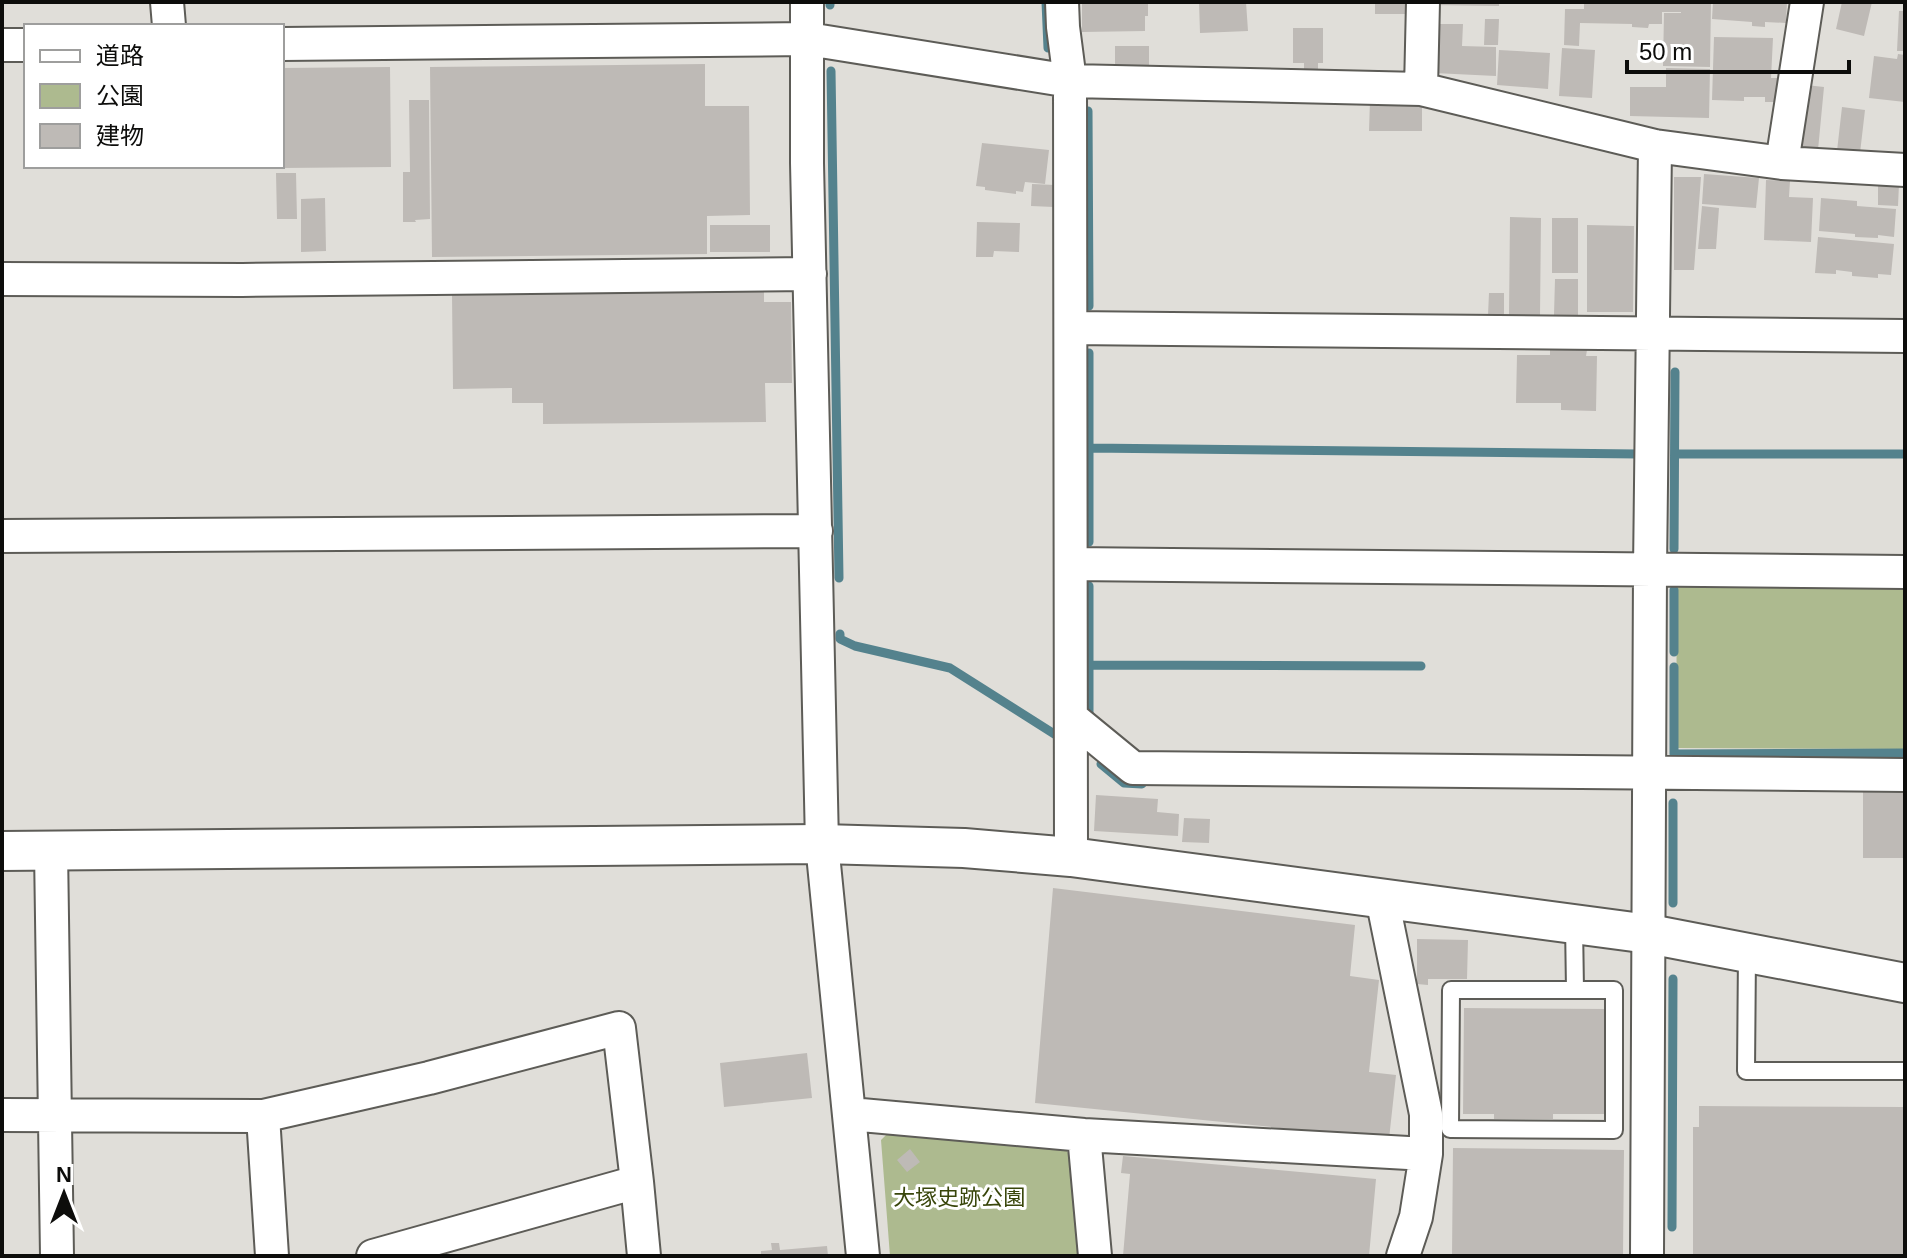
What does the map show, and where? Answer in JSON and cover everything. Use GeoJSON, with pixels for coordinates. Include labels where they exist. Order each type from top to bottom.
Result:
{"type":"FeatureCollection","features":[{"type":"Feature","properties":{"kind":"street"},"geometry":{"type":"LineString","coordinates":[[167,2],[169,24]]}},
{"type":"Feature","properties":{"kind":"street"},"geometry":{"type":"LineString","coordinates":[[807,2],[807,163],[822,844],[863,1256]]}},
{"type":"Feature","properties":{"kind":"street"},"geometry":{"type":"LineString","coordinates":[[1062,2],[1070,81],[1071,857]]}},
{"type":"Feature","properties":{"kind":"street"},"geometry":{"type":"LineString","coordinates":[[1421,89],[1423,2]]}},
{"type":"Feature","properties":{"kind":"street"},"geometry":{"type":"LineString","coordinates":[[1782,163],[1807,2]]}},
{"type":"Feature","properties":{"kind":"street"},"geometry":{"type":"LineString","coordinates":[[284,44],[808,39],[1070,81],[1421,89],[1655,146],[1782,163],[1905,170]]}},
{"type":"Feature","properties":{"kind":"street"},"geometry":{"type":"LineString","coordinates":[[2,45],[24,45]]}},
{"type":"Feature","properties":{"kind":"street"},"geometry":{"type":"LineString","coordinates":[[1647,1256],[1655,146]]}},
{"type":"Feature","properties":{"kind":"street"},"geometry":{"type":"LineString","coordinates":[[2,279],[258,280],[810,274]]}},
{"type":"Feature","properties":{"kind":"street"},"geometry":{"type":"LineString","coordinates":[[1071,328],[1905,336]]}},
{"type":"Feature","properties":{"kind":"street"},"geometry":{"type":"LineString","coordinates":[[2,536],[816,531]]}},
{"type":"Feature","properties":{"kind":"street"},"geometry":{"type":"LineString","coordinates":[[1071,564],[1905,572]]}},
{"type":"Feature","properties":{"kind":"street"},"geometry":{"type":"LineString","coordinates":[[1072,718],[1133,768],[1905,775]]}},
{"type":"Feature","properties":{"kind":"street"},"geometry":{"type":"LineString","coordinates":[[2,851],[822,844],[964,848],[1071,857],[1649,934],[1905,983]]}},
{"type":"Feature","properties":{"kind":"street"},"geometry":{"type":"LineString","coordinates":[[51,850],[57,1256]]}},
{"type":"Feature","properties":{"kind":"street"},"geometry":{"type":"LineString","coordinates":[[1382,898],[1426,1114],[1426,1154],[1416,1217],[1403,1256]]}},
{"type":"Feature","properties":{"kind":"street"},"geometry":{"type":"LineString","coordinates":[[2,1115],[263,1116],[429,1078],[619,1028],[644,1256]]}},
{"type":"Feature","properties":{"kind":"street"},"geometry":{"type":"LineString","coordinates":[[850,1114],[1084,1135],[1426,1154]]}},
{"type":"Feature","properties":{"kind":"street"},"geometry":{"type":"LineString","coordinates":[[263,1116],[272,1256]]}},
{"type":"Feature","properties":{"kind":"street"},"geometry":{"type":"LineString","coordinates":[[1084,1135],[1095,1256]]}},
{"type":"Feature","properties":{"kind":"street"},"geometry":{"type":"LineString","coordinates":[[373,1256],[637,1182]]}},
{"type":"Feature","properties":{"kind":"lane"},"geometry":{"type":"LineString","coordinates":[[1574,924],[1575,990]]}},
{"type":"Feature","properties":{"kind":"lane"},"geometry":{"type":"LineString","coordinates":[[1747,953],[1746,1071],[1905,1071]]}},
{"type":"Feature","properties":{"kind":"lane"},"geometry":{"type":"LineString","coordinates":[[1451,990],[1575,990],[1614,990],[1614,1130],[1450,1129],[1451,990]]}},
{"type":"Feature","properties":{"kind":"green space"},"geometry":{"type":"Polygon","coordinates":[[[1677,582],[1905,583],[1905,749],[1676,748],[1677,582]]]}},
{"type":"Feature","properties":{"kind":"green space","name":"大塚史跡公園"},"geometry":{"type":"Polygon","coordinates":[[[890,1131],[1063,1146],[1072,1158],[1081,1256],[890,1256],[881,1140],[890,1131]]]}},
{"type":"Feature","properties":{"kind":"building"},"geometry":{"type":"Polygon","coordinates":[[[1082,2],[1148,2],[1145,31],[1082,32],[1082,2]]]}},
{"type":"Feature","properties":{"kind":"building"},"geometry":{"type":"Polygon","coordinates":[[[1199,2],[1246,2],[1248,31],[1200,33],[1199,2]]]}},
{"type":"Feature","properties":{"kind":"building"},"geometry":{"type":"Polygon","coordinates":[[[1375,2],[1405,2],[1405,14],[1375,14],[1375,2]]]}},
{"type":"Feature","properties":{"kind":"building"},"geometry":{"type":"Polygon","coordinates":[[[1433,2],[1499,2],[1499,6],[1433,5],[1433,2]]]}},
{"type":"Feature","properties":{"kind":"building"},"geometry":{"type":"Polygon","coordinates":[[[1584,2],[1711,2],[1710,67],[1663,66],[1664,13],[1681,12],[1662,12],[1662,24],[1649,24],[1648,28],[1632,27],[1632,24],[1580,23],[1579,46],[1564,45],[1565,9],[1584,9],[1584,2]]]}},
{"type":"Feature","properties":{"kind":"building"},"geometry":{"type":"Polygon","coordinates":[[[1713,2],[1787,2],[1786,23],[1765,22],[1765,27],[1752,26],[1752,22],[1712,19],[1713,2]]]}},
{"type":"Feature","properties":{"kind":"building"},"geometry":{"type":"Polygon","coordinates":[[[1842,2],[1872,2],[1864,36],[1836,29],[1842,2]]]}},
{"type":"Feature","properties":{"kind":"building"},"geometry":{"type":"Polygon","coordinates":[[[1899,11],[1905,11],[1905,51],[1897,51],[1899,11]]]}},
{"type":"Feature","properties":{"kind":"building"},"geometry":{"type":"Polygon","coordinates":[[[1485,19],[1499,19],[1498,45],[1484,45],[1485,19]]]}},
{"type":"Feature","properties":{"kind":"building"},"geometry":{"type":"Polygon","coordinates":[[[1435,24],[1463,24],[1462,46],[1496,47],[1496,76],[1434,73],[1435,24]]]}},
{"type":"Feature","properties":{"kind":"building"},"geometry":{"type":"Polygon","coordinates":[[[1293,28],[1323,28],[1323,63],[1318,63],[1318,71],[1304,71],[1304,63],[1293,63],[1293,28]]]}},
{"type":"Feature","properties":{"kind":"building"},"geometry":{"type":"Polygon","coordinates":[[[1714,37],[1773,38],[1771,78],[1778,78],[1777,102],[1765,102],[1765,97],[1744,97],[1744,101],[1712,100],[1714,37]]]}},
{"type":"Feature","properties":{"kind":"building"},"geometry":{"type":"Polygon","coordinates":[[[1115,46],[1149,46],[1149,71],[1115,71],[1115,46]]]}},
{"type":"Feature","properties":{"kind":"building"},"geometry":{"type":"Polygon","coordinates":[[[1562,48],[1595,50],[1592,98],[1559,96],[1562,48]]]}},
{"type":"Feature","properties":{"kind":"building"},"geometry":{"type":"Polygon","coordinates":[[[1499,50],[1550,53],[1548,89],[1497,85],[1499,50]]]}},
{"type":"Feature","properties":{"kind":"building"},"geometry":{"type":"Polygon","coordinates":[[[1898,54],[1905,55],[1905,102],[1869,98],[1874,56],[1897,59],[1898,54]]]}},
{"type":"Feature","properties":{"kind":"building"},"geometry":{"type":"Polygon","coordinates":[[[705,64],[705,106],[749,106],[750,215],[707,216],[707,254],[432,257],[430,67],[705,64]]]}},
{"type":"Feature","properties":{"kind":"building"},"geometry":{"type":"Polygon","coordinates":[[[390,67],[391,167],[284,168],[284,68],[390,67]]]}},
{"type":"Feature","properties":{"kind":"building"},"geometry":{"type":"Polygon","coordinates":[[[1666,68],[1710,69],[1709,118],[1630,116],[1630,87],[1666,87],[1666,68]]]}},
{"type":"Feature","properties":{"kind":"building"},"geometry":{"type":"Polygon","coordinates":[[[1806,85],[1824,87],[1818,150],[1800,148],[1806,85]]]}},
{"type":"Feature","properties":{"kind":"building"},"geometry":{"type":"Polygon","coordinates":[[[409,100],[429,100],[430,219],[416,222],[403,222],[403,172],[410,172],[409,100]]]}},
{"type":"Feature","properties":{"kind":"building"},"geometry":{"type":"Polygon","coordinates":[[[1370,100],[1422,100],[1422,131],[1369,131],[1370,100]]]}},
{"type":"Feature","properties":{"kind":"building"},"geometry":{"type":"Polygon","coordinates":[[[1842,107],[1865,110],[1860,153],[1837,151],[1842,107]]]}},
{"type":"Feature","properties":{"kind":"building"},"geometry":{"type":"Polygon","coordinates":[[[982,143],[1049,150],[1045,184],[1025,182],[1023,192],[1016,191],[1016,194],[976,186],[982,143]]]}},
{"type":"Feature","properties":{"kind":"building"},"geometry":{"type":"Polygon","coordinates":[[[276,173],[296,173],[297,219],[277,219],[276,173]]]}},
{"type":"Feature","properties":{"kind":"building"},"geometry":{"type":"Polygon","coordinates":[[[1704,174],[1759,178],[1756,208],[1702,204],[1704,174]]]}},
{"type":"Feature","properties":{"kind":"building"},"geometry":{"type":"Polygon","coordinates":[[[1674,177],[1701,177],[1694,270],[1674,270],[1674,177]]]}},
{"type":"Feature","properties":{"kind":"building"},"geometry":{"type":"Polygon","coordinates":[[[1766,180],[1790,181],[1789,197],[1813,198],[1811,242],[1764,240],[1766,180]]]}},
{"type":"Feature","properties":{"kind":"building"},"geometry":{"type":"Polygon","coordinates":[[[1032,184],[1055,185],[1054,207],[1031,206],[1032,184]]]}},
{"type":"Feature","properties":{"kind":"building"},"geometry":{"type":"Polygon","coordinates":[[[1878,184],[1899,184],[1898,206],[1878,205],[1878,184]]]}},
{"type":"Feature","properties":{"kind":"building"},"geometry":{"type":"Polygon","coordinates":[[[325,198],[326,251],[301,252],[301,199],[325,198]]]}},
{"type":"Feature","properties":{"kind":"building"},"geometry":{"type":"Polygon","coordinates":[[[1821,198],[1857,201],[1857,206],[1896,209],[1894,237],[1855,237],[1855,234],[1819,231],[1821,198]]]}},
{"type":"Feature","properties":{"kind":"building"},"geometry":{"type":"Polygon","coordinates":[[[1702,206],[1719,208],[1716,249],[1698,249],[1702,206]]]}},
{"type":"Feature","properties":{"kind":"building"},"geometry":{"type":"Polygon","coordinates":[[[1510,217],[1541,218],[1540,315],[1509,315],[1510,217]]]}},
{"type":"Feature","properties":{"kind":"building"},"geometry":{"type":"Polygon","coordinates":[[[1552,218],[1578,218],[1578,273],[1552,273],[1552,218]]]}},
{"type":"Feature","properties":{"kind":"building"},"geometry":{"type":"Polygon","coordinates":[[[977,222],[1020,223],[1019,252],[994,251],[993,257],[976,257],[977,222]]]}},
{"type":"Feature","properties":{"kind":"building"},"geometry":{"type":"Polygon","coordinates":[[[710,225],[770,225],[770,252],[710,252],[710,225]]]}},
{"type":"Feature","properties":{"kind":"building"},"geometry":{"type":"Polygon","coordinates":[[[1587,225],[1634,226],[1633,312],[1587,312],[1587,225]]]}},
{"type":"Feature","properties":{"kind":"building"},"geometry":{"type":"Polygon","coordinates":[[[1818,237],[1894,244],[1891,275],[1878,274],[1878,278],[1852,276],[1852,272],[1836,270],[1836,274],[1815,273],[1818,237]]]}},
{"type":"Feature","properties":{"kind":"building"},"geometry":{"type":"Polygon","coordinates":[[[1555,279],[1578,279],[1578,316],[1554,315],[1555,279]]]}},
{"type":"Feature","properties":{"kind":"building"},"geometry":{"type":"Polygon","coordinates":[[[764,291],[764,302],[791,302],[792,383],[765,383],[766,422],[543,424],[543,403],[512,403],[512,388],[453,389],[452,294],[764,291]]]}},
{"type":"Feature","properties":{"kind":"building"},"geometry":{"type":"Polygon","coordinates":[[[1489,293],[1504,293],[1504,315],[1488,315],[1489,293]]]}},
{"type":"Feature","properties":{"kind":"building"},"geometry":{"type":"Polygon","coordinates":[[[1550,349],[1587,350],[1586,356],[1597,356],[1596,411],[1561,410],[1561,403],[1516,403],[1517,355],[1550,355],[1550,349]]]}},
{"type":"Feature","properties":{"kind":"building"},"geometry":{"type":"Polygon","coordinates":[[[1863,792],[1905,793],[1905,858],[1863,858],[1863,792]]]}},
{"type":"Feature","properties":{"kind":"building"},"geometry":{"type":"Polygon","coordinates":[[[1096,795],[1158,799],[1157,812],[1179,814],[1178,836],[1094,831],[1096,795]]]}},
{"type":"Feature","properties":{"kind":"building"},"geometry":{"type":"Polygon","coordinates":[[[1184,818],[1210,819],[1209,843],[1182,842],[1184,818]]]}},
{"type":"Feature","properties":{"kind":"building"},"geometry":{"type":"Polygon","coordinates":[[[1053,888],[1355,925],[1350,976],[1379,980],[1369,1072],[1396,1075],[1389,1139],[1035,1103],[1053,888]]]}},
{"type":"Feature","properties":{"kind":"building"},"geometry":{"type":"Polygon","coordinates":[[[1417,939],[1468,940],[1467,979],[1428,979],[1428,985],[1417,984],[1417,939]]]}},
{"type":"Feature","properties":{"kind":"building"},"geometry":{"type":"Polygon","coordinates":[[[1464,1008],[1608,1009],[1608,1114],[1553,1114],[1553,1119],[1494,1119],[1494,1114],[1463,1114],[1464,1008]]]}},
{"type":"Feature","properties":{"kind":"building"},"geometry":{"type":"Polygon","coordinates":[[[807,1053],[812,1098],[724,1107],[720,1063],[807,1053]]]}},
{"type":"Feature","properties":{"kind":"building"},"geometry":{"type":"Polygon","coordinates":[[[1699,1106],[1905,1107],[1905,1256],[1693,1256],[1693,1127],[1699,1127],[1699,1106]]]}},
{"type":"Feature","properties":{"kind":"building"},"geometry":{"type":"Polygon","coordinates":[[[1453,1148],[1624,1150],[1623,1256],[1452,1256],[1453,1148]]]}},
{"type":"Feature","properties":{"kind":"building"},"geometry":{"type":"Polygon","coordinates":[[[910,1149],[920,1162],[907,1172],[897,1160],[910,1149]]]}},
{"type":"Feature","properties":{"kind":"building"},"geometry":{"type":"Polygon","coordinates":[[[1123,1156],[1376,1179],[1369,1256],[1123,1256],[1130,1174],[1121,1173],[1123,1156]]]}},
{"type":"Feature","properties":{"kind":"building"},"geometry":{"type":"Polygon","coordinates":[[[771,1243],[779,1243],[780,1250],[827,1246],[828,1256],[761,1256],[761,1251],[772,1250],[771,1243]]]}},
{"type":"Feature","properties":{"kind":"waterway"},"geometry":{"type":"LineString","coordinates":[[1046,2],[1048,48]]}},
{"type":"Feature","properties":{"kind":"waterway"},"geometry":{"type":"LineString","coordinates":[[831,71],[839,578]]}},
{"type":"Feature","properties":{"kind":"waterway"},"geometry":{"type":"LineString","coordinates":[[1088,111],[1089,306]]}},
{"type":"Feature","properties":{"kind":"waterway"},"geometry":{"type":"LineString","coordinates":[[1089,353],[1089,542]]}},
{"type":"Feature","properties":{"kind":"waterway"},"geometry":{"type":"LineString","coordinates":[[1674,549],[1675,372]]}},
{"type":"Feature","properties":{"kind":"waterway"},"geometry":{"type":"LineString","coordinates":[[1089,448],[1638,454]]}},
{"type":"Feature","properties":{"kind":"waterway"},"geometry":{"type":"LineString","coordinates":[[1675,454],[1905,454]]}},
{"type":"Feature","properties":{"kind":"waterway"},"geometry":{"type":"LineString","coordinates":[[1089,586],[1089,714]]}},
{"type":"Feature","properties":{"kind":"waterway"},"geometry":{"type":"LineString","coordinates":[[1674,590],[1674,652]]}},
{"type":"Feature","properties":{"kind":"waterway"},"geometry":{"type":"LineString","coordinates":[[840,634],[840,639],[855,646],[950,668],[1059,737]]}},
{"type":"Feature","properties":{"kind":"waterway"},"geometry":{"type":"LineString","coordinates":[[1089,665],[1421,666]]}},
{"type":"Feature","properties":{"kind":"waterway"},"geometry":{"type":"LineString","coordinates":[[1674,667],[1674,754],[1905,753]]}},
{"type":"Feature","properties":{"kind":"waterway"},"geometry":{"type":"LineString","coordinates":[[1101,764],[1124,783],[1142,784]]}},
{"type":"Feature","properties":{"kind":"waterway"},"geometry":{"type":"LineString","coordinates":[[1673,803],[1673,903]]}},
{"type":"Feature","properties":{"kind":"waterway"},"geometry":{"type":"LineString","coordinates":[[1672,1227],[1673,979]]}}]}
